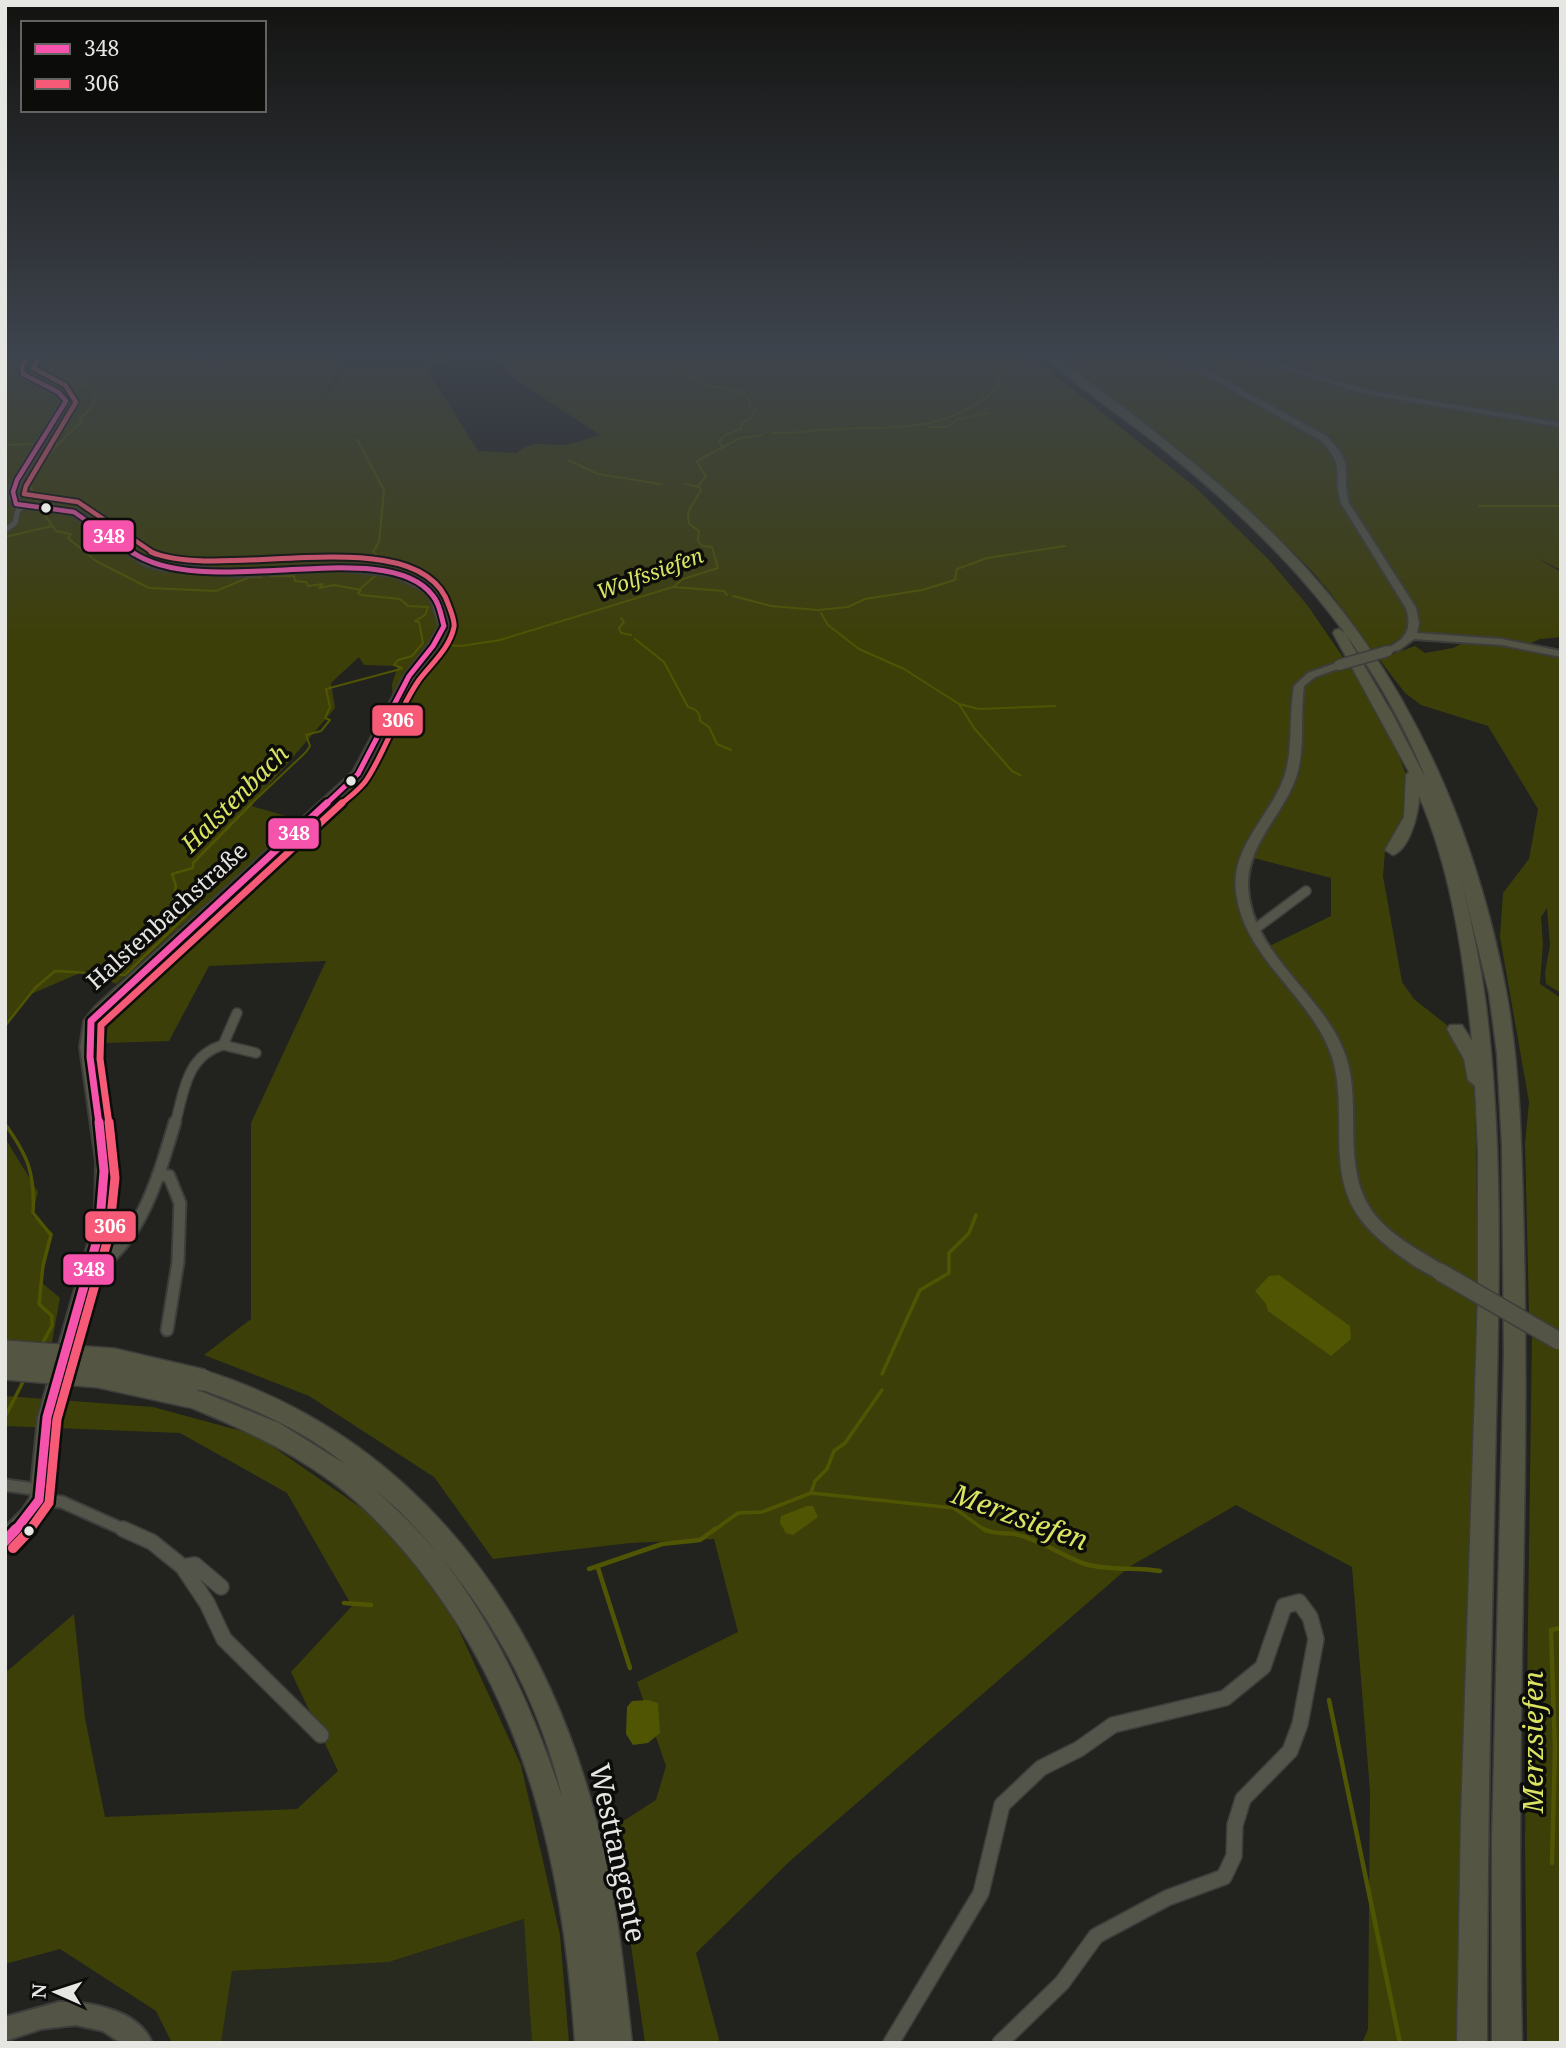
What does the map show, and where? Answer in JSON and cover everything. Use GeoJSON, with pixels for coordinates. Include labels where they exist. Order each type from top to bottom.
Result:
{"type":"FeatureCollection","features":[{"type":"Feature","properties":{"kind":"highway"},"geometry":{"type":"LineString","coordinates":[[1161,452],[1233,512],[1277,559],[1338,632],[1399,736],[1416,773],[1448,856],[1466,933],[1482,1030],[1489,1131],[1487,1343],[1472,1908],[1472,2043]]}},
{"type":"Feature","properties":{"kind":"highway"},"geometry":{"type":"LineString","coordinates":[[1171,452],[1214,486],[1290,558],[1329,601],[1378,670],[1415,735],[1465,860],[1493,965],[1511,1115],[1517,1346],[1504,1922],[1507,2043]]}},
{"type":"Feature","properties":{"kind":"highway"},"geometry":{"type":"LineString","coordinates":[[1393,850],[1411,817],[1412,776],[1416,773]]}},
{"type":"Feature","properties":{"kind":"highway"},"geometry":{"type":"LineString","coordinates":[[1456,1029],[1473,1059],[1480,1124],[1489,1131]]}},
{"type":"Feature","properties":{"kind":"highway"},"geometry":{"type":"LineString","coordinates":[[5,1351],[113,1359],[197,1389],[327,1463],[352,1482],[417,1546],[476,1626],[521,1714],[542,1769],[576,1907],[590,2043]]}},
{"type":"Feature","properties":{"kind":"highway"},"geometry":{"type":"LineString","coordinates":[[5,1369],[102,1376],[197,1389]]}},
{"type":"Feature","properties":{"kind":"highway","name":"Westtangente"},"geometry":{"type":"LineString","coordinates":[[197,1389],[248,1395],[295,1419],[363,1462],[399,1491],[455,1551],[504,1623],[547,1708],[581,1807],[599,1891],[610,1963],[617,2043]]}},
{"type":"Feature","properties":{"kind":"street"},"geometry":{"type":"LineString","coordinates":[[5,530],[15,523],[18,510],[22,507],[13,499],[15,485],[35,452]]}},
{"type":"Feature","properties":{"kind":"street"},"geometry":{"type":"LineString","coordinates":[[1338,452],[1345,465],[1345,503],[1411,608],[1416,626],[1404,645],[1316,672],[1303,680],[1297,696],[1296,760],[1287,786],[1255,840],[1246,863],[1241,888],[1266,952],[1318,1018],[1336,1048],[1342,1067],[1353,1187],[1362,1209],[1383,1233],[1440,1272],[1560,1341]]}},
{"type":"Feature","properties":{"kind":"street","name":"Halstenbachstraße"},"geometry":{"type":"LineString","coordinates":[[22,507],[74,512],[147,564],[161,567],[239,573],[340,567],[396,573],[429,590],[436,600],[444,626],[433,646],[409,676],[358,774],[314,817],[193,923],[91,1021],[87,1047],[105,1183],[99,1233],[47,1416],[41,1454],[40,1495]]}},
{"type":"Feature","properties":{"kind":"street"},"geometry":{"type":"LineString","coordinates":[[1412,636],[1502,642],[1561,654]]}},
{"type":"Feature","properties":{"kind":"street"},"geometry":{"type":"LineString","coordinates":[[1255,929],[1306,891]]}},
{"type":"Feature","properties":{"kind":"street"},"geometry":{"type":"LineString","coordinates":[[223,1045],[237,1013]]}},
{"type":"Feature","properties":{"kind":"street"},"geometry":{"type":"LineString","coordinates":[[88,1274],[101,1270],[119,1252],[138,1222],[158,1175],[190,1070],[199,1057],[211,1048],[223,1045],[257,1053]]}},
{"type":"Feature","properties":{"kind":"street"},"geometry":{"type":"LineString","coordinates":[[158,1175],[169,1176],[180,1203],[178,1262],[167,1330]]}},
{"type":"Feature","properties":{"kind":"street"},"geometry":{"type":"LineString","coordinates":[[5,1485],[62,1502],[152,1542],[183,1567],[207,1603],[223,1639],[321,1735]]}},
{"type":"Feature","properties":{"kind":"street"},"geometry":{"type":"LineString","coordinates":[[5,1541],[29,1516],[40,1495]]}},
{"type":"Feature","properties":{"kind":"street"},"geometry":{"type":"LineString","coordinates":[[183,1567],[195,1565],[221,1587]]}},
{"type":"Feature","properties":{"kind":"street"},"geometry":{"type":"LineString","coordinates":[[891,2043],[981,1893],[1002,1805],[1041,1768],[1079,1749],[1113,1724],[1225,1698],[1263,1667],[1283,1606],[1299,1602],[1310,1618],[1317,1639],[1300,1724],[1290,1751],[1243,1799],[1235,1825],[1234,1856],[1224,1877],[1167,1898],[1096,1936],[1062,1983],[1000,2043]]}},
{"type":"Feature","properties":{"kind":"street"},"geometry":{"type":"LineString","coordinates":[[5,2029],[48,2014],[77,2012],[103,2017],[126,2029],[140,2043]]}},
{"type":"Feature","properties":{"kind":"shaded area"},"geometry":{"type":"Polygon","coordinates":[[[5,452],[478,452],[483,459],[479,452],[1151,452],[1195,487],[1270,561],[1308,606],[1358,679],[1391,737],[1409,781],[1405,823],[1385,851],[1383,876],[1402,982],[1414,999],[1453,1030],[1475,1070],[1478,1300],[1456,2043],[1362,2043],[1368,2029],[1370,1791],[1352,1567],[1236,1505],[1129,1567],[790,1861],[696,1953],[720,2043],[645,2043],[614,1827],[656,1800],[666,1766],[637,1682],[738,1632],[714,1539],[630,1543],[493,1559],[434,1477],[309,1396],[204,1355],[251,1319],[251,1123],[326,961],[209,966],[169,1041],[105,1043],[112,1004],[241,886],[317,821],[360,777],[393,721],[392,684],[398,666],[364,665],[359,657],[331,683],[335,708],[251,806],[304,821],[116,984],[87,970],[29,995],[5,1024],[5,452]],[[1246,856],[1249,926],[1261,950],[1331,916],[1331,878],[1246,856]]]}},
{"type":"Feature","properties":{"kind":"shaded area"},"geometry":{"type":"Polygon","coordinates":[[[1178,452],[1561,452],[1561,570],[1537,558],[1561,572],[1561,637],[1540,639],[1529,644],[1405,635],[1386,647],[1373,651],[1308,567],[1248,510],[1178,452]]]}},
{"type":"Feature","properties":{"kind":"shaded area"},"geometry":{"type":"Polygon","coordinates":[[[1465,642],[1493,643],[1561,655],[1561,993],[1546,984],[1545,973],[1550,945],[1547,908],[1541,917],[1543,944],[1540,984],[1561,998],[1561,1334],[1529,1314],[1525,1143],[1529,1102],[1500,937],[1503,893],[1529,859],[1538,809],[1488,726],[1421,705],[1405,693],[1379,659],[1415,646],[1425,653],[1453,648],[1465,642]]]}},
{"type":"Feature","properties":{"kind":"shaded area"},"geometry":{"type":"Polygon","coordinates":[[[5,1138],[38,1192],[32,1216],[53,1233],[41,1282],[60,1298],[52,1342],[5,1341],[5,1138]]]}},
{"type":"Feature","properties":{"kind":"shaded area"},"geometry":{"type":"Polygon","coordinates":[[[1279,1275],[1350,1326],[1351,1339],[1331,1356],[1268,1311],[1266,1304],[1255,1291],[1269,1276],[1279,1275]]]}},
{"type":"Feature","properties":{"kind":"shaded area"},"geometry":{"type":"Polygon","coordinates":[[[1532,1334],[1561,1350],[1561,2043],[1527,2043],[1525,1841],[1532,1334]]]}},
{"type":"Feature","properties":{"kind":"shaded area"},"geometry":{"type":"Polygon","coordinates":[[[5,1396],[153,1407],[256,1435],[373,1516],[439,1587],[521,1765],[560,1935],[569,2043],[532,2043],[524,1919],[389,1962],[232,1971],[221,2043],[172,2043],[156,2011],[60,1949],[5,1964],[5,1673],[74,1614],[85,1718],[105,1817],[297,1809],[338,1771],[291,1672],[352,1606],[287,1493],[180,1433],[5,1426],[5,1396]]]}},
{"type":"Feature","properties":{"kind":"shaded area"},"geometry":{"type":"Polygon","coordinates":[[[813,1506],[818,1517],[793,1535],[786,1533],[780,1523],[781,1516],[813,1506]]]}},
{"type":"Feature","properties":{"kind":"shaded area"},"geometry":{"type":"Polygon","coordinates":[[[648,1700],[658,1703],[660,1733],[648,1743],[633,1745],[626,1734],[627,1707],[632,1701],[648,1700]]]}},
{"type":"Feature","properties":{"kind":"shaded area"},"geometry":{"type":"Polygon","coordinates":[[[525,1919],[532,2043],[221,2043],[232,1971],[389,1962],[525,1919]]]}},
{"type":"Feature","properties":{"kind":"waterway"},"geometry":{"type":"LineString","coordinates":[[39,506],[31,488],[26,486],[28,477],[35,475],[35,470],[43,462],[41,461],[51,452]]}},
{"type":"Feature","properties":{"kind":"waterway"},"geometry":{"type":"LineString","coordinates":[[364,452],[384,490],[379,542],[373,552],[376,554],[375,558]]}},
{"type":"Feature","properties":{"kind":"waterway","name":"Wolfssiefen"},"geometry":{"type":"LineString","coordinates":[[673,587],[683,579],[718,568],[712,547],[702,546],[698,541],[699,531],[689,524],[688,512],[701,490],[699,484],[706,477],[697,461],[715,452]]}},
{"type":"Feature","properties":{"kind":"waterway"},"geometry":{"type":"LineString","coordinates":[[568,460],[598,474],[660,484]]}},
{"type":"Feature","properties":{"kind":"waterway"},"geometry":{"type":"LineString","coordinates":[[685,484],[699,487]]}},
{"type":"Feature","properties":{"kind":"waterway"},"geometry":{"type":"LineString","coordinates":[[1479,506],[1561,506]]}},
{"type":"Feature","properties":{"kind":"waterway"},"geometry":{"type":"LineString","coordinates":[[42,511],[56,531],[71,534],[68,538],[96,561],[149,588],[216,591],[250,577],[261,577]]}},
{"type":"Feature","properties":{"kind":"waterway"},"geometry":{"type":"LineString","coordinates":[[5,537],[52,526]]}},
{"type":"Feature","properties":{"kind":"waterway"},"geometry":{"type":"LineString","coordinates":[[733,596],[771,606],[818,610],[848,607],[865,599],[922,590],[955,580],[957,569],[987,558],[1065,546]]}},
{"type":"Feature","properties":{"kind":"waterway"},"geometry":{"type":"LineString","coordinates":[[373,561],[382,567],[381,569]]}},
{"type":"Feature","properties":{"kind":"waterway"},"geometry":{"type":"LineString","coordinates":[[360,589],[376,575]]}},
{"type":"Feature","properties":{"kind":"waterway","name":"Halstenbach"},"geometry":{"type":"LineString","coordinates":[[250,805],[306,752],[310,746],[306,735],[321,731],[330,720],[325,718],[330,707],[326,689],[402,668],[394,665],[398,660],[412,656],[423,643],[419,622],[415,621],[425,615],[428,607],[408,606],[400,599],[361,595],[358,593],[361,590],[334,585],[319,588],[323,584],[308,586],[306,582],[295,581],[294,576],[270,576]]}},
{"type":"Feature","properties":{"kind":"waterway","name":"Wolfssiefen"},"geometry":{"type":"LineString","coordinates":[[442,645],[461,646],[500,640],[673,587]]}},
{"type":"Feature","properties":{"kind":"waterway"},"geometry":{"type":"LineString","coordinates":[[673,587],[724,591],[727,595]]}},
{"type":"Feature","properties":{"kind":"waterway"},"geometry":{"type":"LineString","coordinates":[[821,613],[828,625],[859,649],[904,669],[959,704]]}},
{"type":"Feature","properties":{"kind":"waterway"},"geometry":{"type":"LineString","coordinates":[[621,618],[624,622],[619,628],[621,633],[631,635]]}},
{"type":"Feature","properties":{"kind":"waterway"},"geometry":{"type":"LineString","coordinates":[[635,639],[664,662],[688,707],[697,711],[700,721],[709,727],[717,744],[731,750]]}},
{"type":"Feature","properties":{"kind":"waterway"},"geometry":{"type":"LineString","coordinates":[[959,704],[979,709],[1055,706]]}},
{"type":"Feature","properties":{"kind":"waterway"},"geometry":{"type":"LineString","coordinates":[[959,704],[974,728],[1012,771],[1020,775]]}},
{"type":"Feature","properties":{"kind":"waterway","name":"Halstenbach"},"geometry":{"type":"LineString","coordinates":[[5,1026],[35,988],[55,971],[125,975],[189,913],[190,910],[173,901],[176,886],[172,874],[193,868],[193,863],[250,805]]}},
{"type":"Feature","properties":{"kind":"waterway","name":"Halstenbach"},"geometry":{"type":"LineString","coordinates":[[5,1124],[28,1166],[33,1187],[33,1213],[51,1235],[43,1265],[39,1304],[52,1316],[52,1326],[42,1344]]}},
{"type":"Feature","properties":{"kind":"waterway"},"geometry":{"type":"LineString","coordinates":[[882,1374],[920,1290],[949,1273],[949,1253],[969,1233],[976,1215]]}},
{"type":"Feature","properties":{"kind":"waterway","name":"Halstenbach"},"geometry":{"type":"LineString","coordinates":[[5,1417],[25,1378]]}},
{"type":"Feature","properties":{"kind":"waterway"},"geometry":{"type":"LineString","coordinates":[[811,1493],[815,1481],[827,1469],[834,1451],[845,1443],[882,1390]]}},
{"type":"Feature","properties":{"kind":"waterway","name":"Merzsiefen"},"geometry":{"type":"LineString","coordinates":[[713,1531],[738,1513],[762,1512],[811,1493]]}},
{"type":"Feature","properties":{"kind":"waterway","name":"Merzsiefen"},"geometry":{"type":"LineString","coordinates":[[811,1493],[954,1508],[986,1531]]}},
{"type":"Feature","properties":{"kind":"waterway","name":"Merzsiefen"},"geometry":{"type":"LineString","coordinates":[[589,1569],[662,1544],[700,1540],[715,1529]]}},
{"type":"Feature","properties":{"kind":"waterway","name":"Merzsiefen"},"geometry":{"type":"LineString","coordinates":[[984,1529],[1024,1536],[1085,1564],[1160,1571]]}},
{"type":"Feature","properties":{"kind":"waterway"},"geometry":{"type":"LineString","coordinates":[[598,1568],[630,1668]]}},
{"type":"Feature","properties":{"kind":"waterway","name":"Merzsiefen"},"geometry":{"type":"LineString","coordinates":[[344,1603],[371,1605]]}},
{"type":"Feature","properties":{"kind":"waterway","name":"Merzsiefen"},"geometry":{"type":"LineString","coordinates":[[1552,1863],[1555,1749],[1551,1630],[1561,1628]]}},
{"type":"Feature","properties":{"kind":"waterway","name":"Merzsiefen"},"geometry":{"type":"LineString","coordinates":[[1329,1700],[1400,2043]]}},
{"type":"Feature","properties":{"kind":"transit line","name":"348"},"geometry":{"type":"LineString","coordinates":[[5,1541],[29,1516],[39,1500],[47,1417],[99,1233],[104,1162],[91,1074],[91,1021],[358,774],[409,676],[433,646],[444,626],[433,595],[413,580],[391,573],[338,568],[203,572],[147,563],[74,512],[16,504],[13,492],[17,480],[35,452]]}},
{"type":"Feature","properties":{"kind":"transit line","name":"306"},"geometry":{"type":"LineString","coordinates":[[13,1548],[37,1522],[49,1503],[57,1419],[109,1235],[115,1168],[101,1076],[101,1025],[366,781],[418,682],[442,652],[454,626],[440,586],[416,569],[393,562],[340,557],[210,561],[163,557],[152,553],[78,502],[24,494],[46,452]]}}]}
